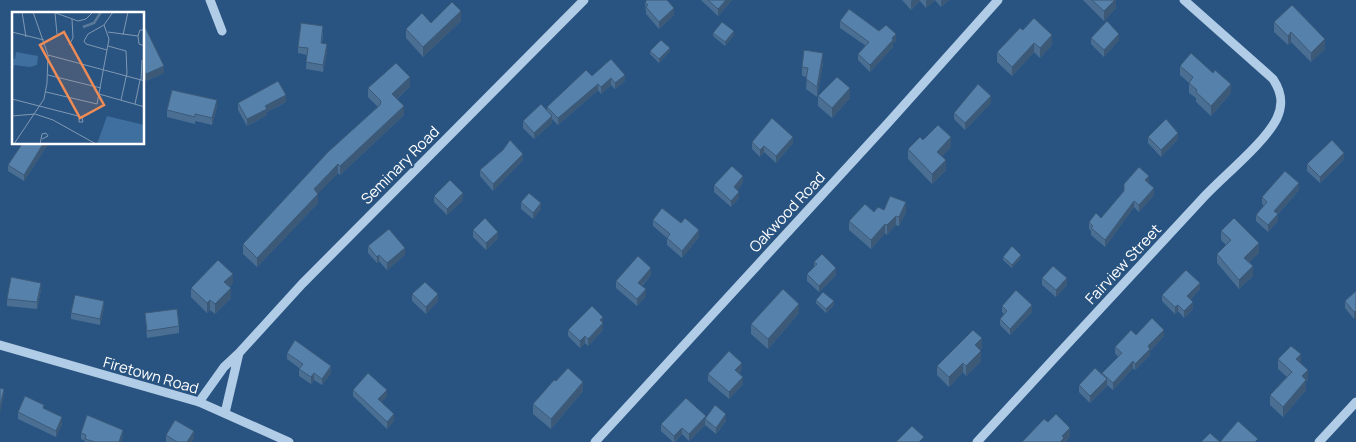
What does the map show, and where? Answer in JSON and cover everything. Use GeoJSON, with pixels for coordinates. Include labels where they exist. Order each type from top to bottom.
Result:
{"type":"FeatureCollection","features":[{"type":"Feature","properties":{"kind":"street"},"geometry":{"type":"LineString","coordinates":[[210,0],[222,31]]}},
{"type":"Feature","properties":{"kind":"street","name":"Seminary Road"},"geometry":{"type":"LineString","coordinates":[[198,402],[224,367],[302,284],[399,184],[584,0]]}},
{"type":"Feature","properties":{"kind":"street","name":"Oakwood Road"},"geometry":{"type":"LineString","coordinates":[[595,442],[888,123],[998,0]]}},
{"type":"Feature","properties":{"kind":"street","name":"Fairview Street"},"geometry":{"type":"LineString","coordinates":[[978,442],[1277,119],[1282,100],[1280,89],[1273,79],[1184,0]]}},
{"type":"Feature","properties":{"kind":"street","name":"Firetown Road"},"geometry":{"type":"LineString","coordinates":[[0,345],[198,402],[290,442]]}},
{"type":"Feature","properties":{"kind":"street","name":"Seminary Road"},"geometry":{"type":"LineString","coordinates":[[225,413],[239,353]]}},
{"type":"Feature","properties":{"kind":"street"},"geometry":{"type":"LineString","coordinates":[[1320,442],[1356,402]]}},
{"type":"Feature","properties":{"kind":"building"},"geometry":{"type":"Polygon","coordinates":[[[647,0],[667,0],[674,8],[659,22],[646,7],[648,5],[645,2],[647,0]]]}},
{"type":"Feature","properties":{"kind":"building"},"geometry":{"type":"Polygon","coordinates":[[[708,0],[726,0],[718,9],[708,0]]]}},
{"type":"Feature","properties":{"kind":"building"},"geometry":{"type":"Polygon","coordinates":[[[1092,0],[1115,0],[1104,11],[1092,0]]]}},
{"type":"Feature","properties":{"kind":"building"},"geometry":{"type":"Polygon","coordinates":[[[452,2],[461,11],[423,47],[406,29],[422,13],[431,23],[452,2]]]}},
{"type":"Feature","properties":{"kind":"building"},"geometry":{"type":"Polygon","coordinates":[[[1292,5],[1325,39],[1311,53],[1291,32],[1288,36],[1274,22],[1292,5]]]}},
{"type":"Feature","properties":{"kind":"building"},"geometry":{"type":"Polygon","coordinates":[[[849,9],[879,31],[886,25],[896,34],[892,38],[893,40],[870,65],[858,54],[869,42],[840,21],[849,9]]]}},
{"type":"Feature","properties":{"kind":"building"},"geometry":{"type":"Polygon","coordinates":[[[1034,18],[1052,35],[1040,48],[1034,43],[1012,67],[997,52],[1020,28],[1023,30],[1034,18]]]}},
{"type":"Feature","properties":{"kind":"building"},"geometry":{"type":"Polygon","coordinates":[[[1107,21],[1119,34],[1104,50],[1091,38],[1107,21]]]}},
{"type":"Feature","properties":{"kind":"building"},"geometry":{"type":"Polygon","coordinates":[[[722,22],[734,31],[725,42],[713,33],[722,22]]]}},
{"type":"Feature","properties":{"kind":"building"},"geometry":{"type":"Polygon","coordinates":[[[301,23],[323,26],[321,43],[327,44],[323,65],[306,62],[308,48],[298,47],[301,23]]]}},
{"type":"Feature","properties":{"kind":"building"},"geometry":{"type":"Polygon","coordinates":[[[145,27],[164,66],[146,74],[145,72],[145,27]]]}},
{"type":"Feature","properties":{"kind":"building"},"geometry":{"type":"Polygon","coordinates":[[[661,40],[670,48],[659,59],[650,51],[661,40]]]}},
{"type":"Feature","properties":{"kind":"building"},"geometry":{"type":"Polygon","coordinates":[[[804,50],[823,53],[817,87],[806,79],[808,68],[802,67],[804,50]]]}},
{"type":"Feature","properties":{"kind":"building"},"geometry":{"type":"Polygon","coordinates":[[[1191,53],[1213,73],[1215,70],[1231,84],[1211,106],[1189,83],[1193,77],[1180,66],[1191,53]]]}},
{"type":"Feature","properties":{"kind":"building"},"geometry":{"type":"Polygon","coordinates":[[[611,59],[625,75],[615,83],[611,78],[601,87],[598,84],[558,118],[547,107],[586,70],[592,76],[611,59]]]}},
{"type":"Feature","properties":{"kind":"building"},"geometry":{"type":"Polygon","coordinates":[[[396,63],[410,77],[392,94],[404,106],[340,166],[338,164],[314,189],[318,194],[257,258],[243,244],[328,152],[380,105],[381,101],[368,88],[396,63]]]}},
{"type":"Feature","properties":{"kind":"building"},"geometry":{"type":"Polygon","coordinates":[[[837,77],[850,88],[832,108],[818,96],[837,77]]]}},
{"type":"Feature","properties":{"kind":"building"},"geometry":{"type":"Polygon","coordinates":[[[278,81],[286,95],[265,106],[267,109],[247,119],[238,103],[278,81]]]}},
{"type":"Feature","properties":{"kind":"building"},"geometry":{"type":"Polygon","coordinates":[[[978,84],[991,96],[965,123],[954,113],[978,84]]]}},
{"type":"Feature","properties":{"kind":"building"},"geometry":{"type":"Polygon","coordinates":[[[172,90],[217,100],[212,118],[195,114],[195,117],[167,110],[172,90]]]}},
{"type":"Feature","properties":{"kind":"building"},"geometry":{"type":"Polygon","coordinates":[[[541,104],[552,116],[534,133],[523,121],[541,104]]]}},
{"type":"Feature","properties":{"kind":"building"},"geometry":{"type":"Polygon","coordinates":[[[772,118],[793,137],[776,156],[764,146],[760,150],[752,142],[772,118]]]}},
{"type":"Feature","properties":{"kind":"building"},"geometry":{"type":"Polygon","coordinates":[[[1166,119],[1178,133],[1161,150],[1148,137],[1166,119]]]}},
{"type":"Feature","properties":{"kind":"building"},"geometry":{"type":"Polygon","coordinates":[[[938,125],[951,137],[937,152],[946,160],[932,174],[908,149],[920,137],[923,140],[938,125]]]}},
{"type":"Feature","properties":{"kind":"building"},"geometry":{"type":"Polygon","coordinates":[[[510,140],[523,154],[493,184],[480,170],[503,150],[510,140]]]}},
{"type":"Feature","properties":{"kind":"building"},"geometry":{"type":"Polygon","coordinates":[[[1332,140],[1344,153],[1320,177],[1307,164],[1332,140]]]}},
{"type":"Feature","properties":{"kind":"building"},"geometry":{"type":"Polygon","coordinates":[[[21,145],[42,145],[24,175],[8,165],[21,145]]]}},
{"type":"Feature","properties":{"kind":"building"},"geometry":{"type":"Polygon","coordinates":[[[732,166],[743,176],[734,187],[739,192],[731,201],[714,185],[732,166]]]}},
{"type":"Feature","properties":{"kind":"building"},"geometry":{"type":"Polygon","coordinates":[[[1139,167],[1149,176],[1145,180],[1154,188],[1139,205],[1134,201],[1105,240],[1091,228],[1093,226],[1089,222],[1096,213],[1101,218],[1124,191],[1124,184],[1139,167]]]}},
{"type":"Feature","properties":{"kind":"building"},"geometry":{"type":"Polygon","coordinates":[[[1285,171],[1299,183],[1274,211],[1278,214],[1268,225],[1256,215],[1267,202],[1262,197],[1285,171]]]}},
{"type":"Feature","properties":{"kind":"building"},"geometry":{"type":"Polygon","coordinates":[[[450,180],[463,193],[447,209],[434,196],[450,180]]]}},
{"type":"Feature","properties":{"kind":"building"},"geometry":{"type":"Polygon","coordinates":[[[529,193],[541,203],[533,213],[521,202],[529,193]]]}},
{"type":"Feature","properties":{"kind":"building"},"geometry":{"type":"Polygon","coordinates":[[[890,196],[906,202],[899,217],[896,216],[887,225],[885,224],[871,240],[849,221],[865,204],[874,212],[878,207],[884,210],[890,196]]]}},
{"type":"Feature","properties":{"kind":"building"},"geometry":{"type":"Polygon","coordinates":[[[662,208],[681,223],[685,218],[699,230],[682,251],[667,238],[670,234],[653,220],[662,208]]]}},
{"type":"Feature","properties":{"kind":"building"},"geometry":{"type":"Polygon","coordinates":[[[485,218],[498,232],[486,243],[473,230],[485,218]]]}},
{"type":"Feature","properties":{"kind":"building"},"geometry":{"type":"Polygon","coordinates":[[[1234,218],[1259,243],[1244,258],[1253,266],[1239,280],[1217,254],[1231,240],[1221,231],[1234,218]]]}},
{"type":"Feature","properties":{"kind":"building"},"geometry":{"type":"Polygon","coordinates":[[[389,229],[405,248],[387,263],[379,255],[377,257],[368,246],[389,229]]]}},
{"type":"Feature","properties":{"kind":"building"},"geometry":{"type":"Polygon","coordinates":[[[1012,246],[1021,255],[1012,265],[1003,257],[1012,246]]]}},
{"type":"Feature","properties":{"kind":"building"},"geometry":{"type":"Polygon","coordinates":[[[822,254],[836,268],[819,286],[807,274],[817,264],[814,262],[822,254]]]}},
{"type":"Feature","properties":{"kind":"building"},"geometry":{"type":"Polygon","coordinates":[[[638,256],[651,268],[638,283],[646,289],[637,299],[616,281],[638,256]]]}},
{"type":"Feature","properties":{"kind":"building"},"geometry":{"type":"Polygon","coordinates":[[[218,260],[233,274],[224,282],[231,288],[215,304],[210,300],[207,303],[191,288],[218,260]]]}},
{"type":"Feature","properties":{"kind":"building"},"geometry":{"type":"Polygon","coordinates":[[[1053,266],[1067,278],[1056,290],[1042,278],[1053,266]]]}},
{"type":"Feature","properties":{"kind":"building"},"geometry":{"type":"Polygon","coordinates":[[[1186,270],[1200,283],[1187,296],[1193,302],[1184,311],[1178,305],[1175,307],[1162,295],[1186,270]]]}},
{"type":"Feature","properties":{"kind":"building"},"geometry":{"type":"Polygon","coordinates":[[[11,277],[41,283],[37,302],[7,299],[11,277]]]}},
{"type":"Feature","properties":{"kind":"building"},"geometry":{"type":"Polygon","coordinates":[[[425,282],[438,294],[426,307],[412,294],[425,282]]]}},
{"type":"Feature","properties":{"kind":"building"},"geometry":{"type":"Polygon","coordinates":[[[783,289],[799,304],[768,339],[751,324],[783,289]]]}},
{"type":"Feature","properties":{"kind":"building"},"geometry":{"type":"Polygon","coordinates":[[[1016,290],[1032,305],[1010,329],[1000,319],[1007,311],[1002,306],[1016,290]]]}},
{"type":"Feature","properties":{"kind":"building"},"geometry":{"type":"Polygon","coordinates":[[[1356,291],[1356,311],[1354,312],[1345,301],[1356,291]]]}},
{"type":"Feature","properties":{"kind":"building"},"geometry":{"type":"Polygon","coordinates":[[[823,292],[834,301],[826,309],[816,300],[823,292]]]}},
{"type":"Feature","properties":{"kind":"building"},"geometry":{"type":"Polygon","coordinates":[[[75,295],[104,301],[100,319],[71,313],[75,295]]]}},
{"type":"Feature","properties":{"kind":"building"},"geometry":{"type":"Polygon","coordinates":[[[592,306],[603,317],[600,320],[603,323],[588,339],[585,336],[580,341],[568,330],[592,306]]]}},
{"type":"Feature","properties":{"kind":"building"},"geometry":{"type":"Polygon","coordinates":[[[177,309],[179,326],[147,331],[145,313],[177,309]]]}},
{"type":"Feature","properties":{"kind":"building"},"geometry":{"type":"Polygon","coordinates":[[[1152,318],[1164,330],[1148,346],[1150,349],[1135,364],[1133,361],[1113,383],[1102,373],[1122,353],[1115,347],[1131,330],[1136,335],[1152,318]]]}},
{"type":"Feature","properties":{"kind":"building"},"geometry":{"type":"Polygon","coordinates":[[[973,330],[982,338],[975,345],[981,351],[966,366],[963,363],[949,377],[937,366],[973,330]]]}},
{"type":"Feature","properties":{"kind":"building"},"geometry":{"type":"Polygon","coordinates":[[[295,340],[331,366],[322,379],[314,373],[311,377],[299,369],[303,364],[287,353],[295,340]]]}},
{"type":"Feature","properties":{"kind":"building"},"geometry":{"type":"Polygon","coordinates":[[[1291,346],[1301,354],[1296,359],[1308,370],[1302,376],[1306,380],[1283,407],[1270,395],[1292,372],[1278,359],[1291,346]]]}},
{"type":"Feature","properties":{"kind":"building"},"geometry":{"type":"Polygon","coordinates":[[[729,351],[742,363],[735,370],[743,377],[729,392],[708,374],[729,351]]]}},
{"type":"Feature","properties":{"kind":"building"},"geometry":{"type":"Polygon","coordinates":[[[568,368],[583,382],[551,419],[533,404],[554,380],[556,381],[568,368]]]}},
{"type":"Feature","properties":{"kind":"building"},"geometry":{"type":"Polygon","coordinates":[[[1095,368],[1107,379],[1090,396],[1079,385],[1095,368]]]}},
{"type":"Feature","properties":{"kind":"building"},"geometry":{"type":"Polygon","coordinates":[[[368,373],[387,390],[378,399],[394,414],[387,422],[353,390],[368,373]]]}},
{"type":"Feature","properties":{"kind":"building"},"geometry":{"type":"Polygon","coordinates":[[[0,388],[4,389],[0,406],[0,388]]]}},
{"type":"Feature","properties":{"kind":"building"},"geometry":{"type":"Polygon","coordinates":[[[25,396],[44,405],[43,408],[62,417],[56,431],[18,412],[25,396]]]}},
{"type":"Feature","properties":{"kind":"building"},"geometry":{"type":"Polygon","coordinates":[[[686,398],[706,416],[689,434],[682,428],[674,436],[661,424],[686,398]]]}},
{"type":"Feature","properties":{"kind":"building"},"geometry":{"type":"Polygon","coordinates":[[[715,405],[726,414],[716,428],[705,419],[715,405]]]}},
{"type":"Feature","properties":{"kind":"building"},"geometry":{"type":"Polygon","coordinates":[[[1056,414],[1070,428],[1062,436],[1064,438],[1060,442],[1022,442],[1044,419],[1048,422],[1056,414]]]}},
{"type":"Feature","properties":{"kind":"building"},"geometry":{"type":"Polygon","coordinates":[[[87,415],[123,430],[119,442],[95,442],[85,439],[86,435],[81,433],[87,415]]]}},
{"type":"Feature","properties":{"kind":"building"},"geometry":{"type":"Polygon","coordinates":[[[175,420],[194,431],[187,442],[177,442],[166,435],[175,420]]]}},
{"type":"Feature","properties":{"kind":"building"},"geometry":{"type":"Polygon","coordinates":[[[1238,421],[1258,439],[1255,442],[1220,442],[1238,421]]]}},
{"type":"Feature","properties":{"kind":"building"},"geometry":{"type":"Polygon","coordinates":[[[912,426],[924,437],[919,442],[896,442],[912,426]]]}},
{"type":"Feature","properties":{"kind":"building"},"geometry":{"type":"Polygon","coordinates":[[[1210,433],[1220,442],[1201,442],[1210,433]]]}}]}
